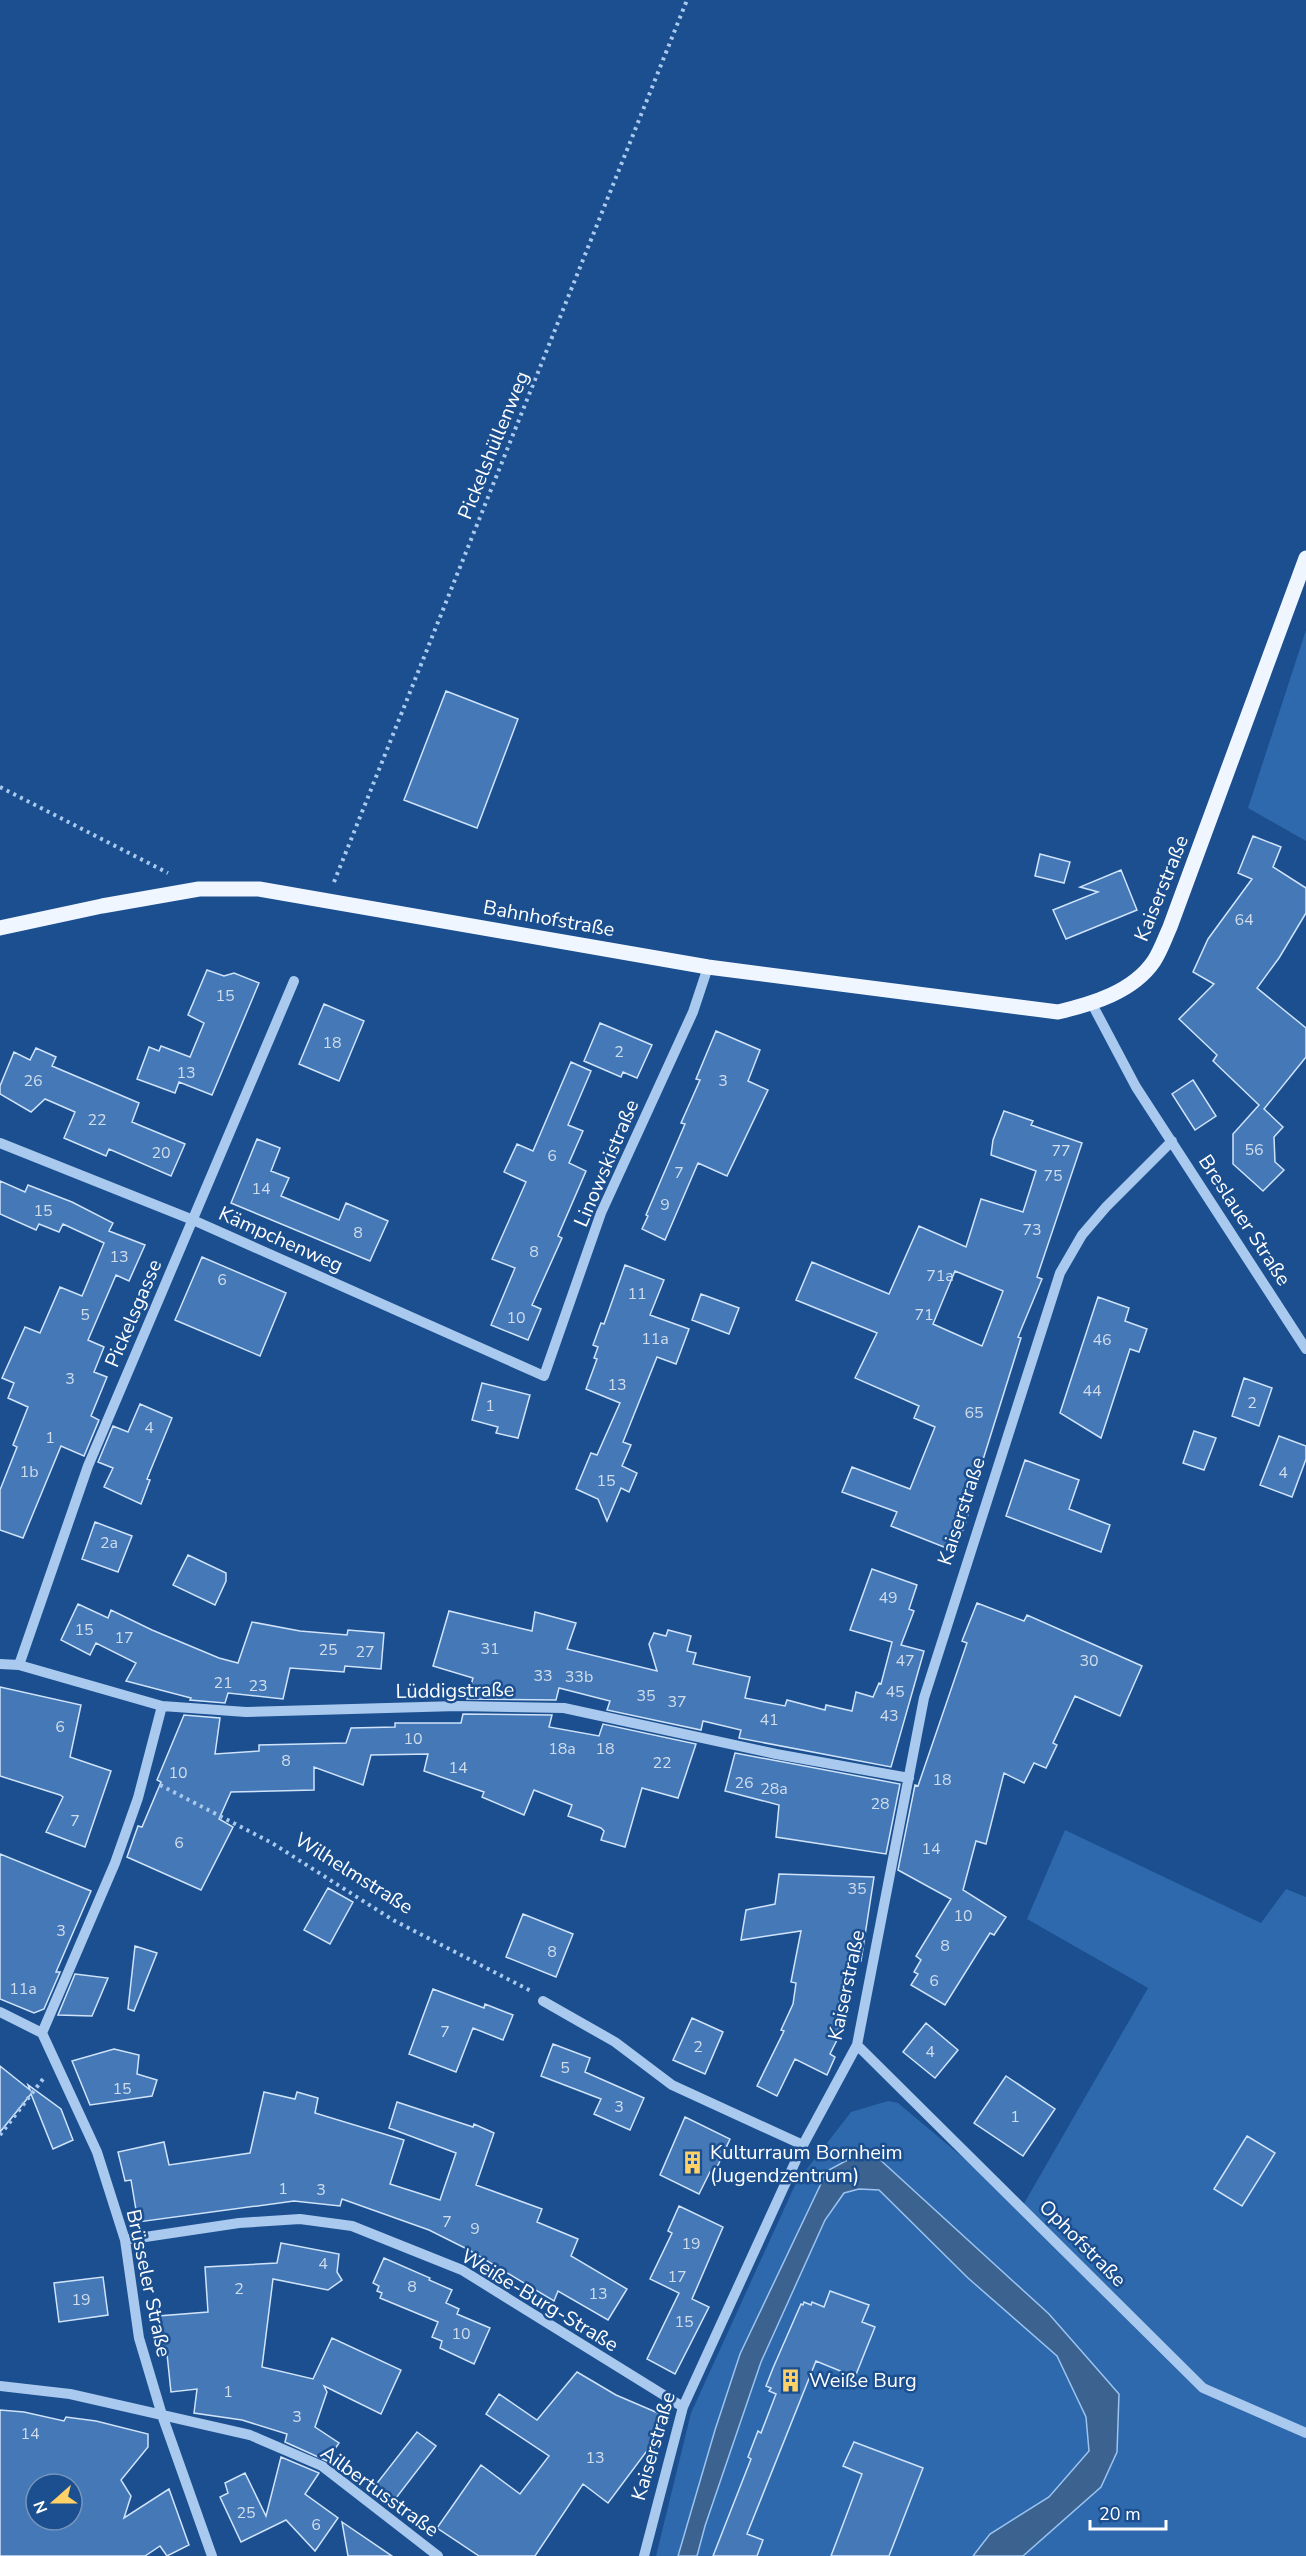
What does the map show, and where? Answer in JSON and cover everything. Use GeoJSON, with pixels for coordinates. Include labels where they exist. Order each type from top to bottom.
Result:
{"type":"FeatureCollection","features":[{"type":"Feature","properties":{"kind":"main road","name":"Kaiserstraße"},"geometry":{"type":"LineString","coordinates":[[1092,1004],[1131,983],[1154,962],[1170,927],[1306,558]]}},
{"type":"Feature","properties":{"kind":"main road","name":"Bahnhofstraße"},"geometry":{"type":"LineString","coordinates":[[0,928],[102,906],[199,889],[258,889],[708,967],[1058,1012],[1092,1004]]}},
{"type":"Feature","properties":{"kind":"street","name":"Linowskistraße"},"geometry":{"type":"LineString","coordinates":[[544,1376],[601,1213],[693,1012],[708,967]]}},
{"type":"Feature","properties":{"kind":"street","name":"Pickelsgasse"},"geometry":{"type":"LineString","coordinates":[[19,1665],[88,1466],[294,981]]}},
{"type":"Feature","properties":{"kind":"street"},"geometry":{"type":"LineString","coordinates":[[1092,1004],[1136,1088],[1172,1141]]}},
{"type":"Feature","properties":{"kind":"street","name":"Breslauer Straße"},"geometry":{"type":"LineString","coordinates":[[1172,1141],[1306,1348]]}},
{"type":"Feature","properties":{"kind":"street","name":"Kaiserstraße"},"geometry":{"type":"LineString","coordinates":[[644,2556],[683,2407],[803,2145],[857,2045],[924,1698],[1060,1273],[1082,1235],[1106,1207],[1172,1141]]}},
{"type":"Feature","properties":{"kind":"street","name":"Kämpchenweg"},"geometry":{"type":"LineString","coordinates":[[0,1143],[193,1220],[544,1376]]}},
{"type":"Feature","properties":{"kind":"street","name":"Lüddigstraße"},"geometry":{"type":"LineString","coordinates":[[0,1664],[19,1665],[162,1706],[246,1712],[458,1706],[564,1708],[776,1754],[909,1778]]}},
{"type":"Feature","properties":{"kind":"street"},"geometry":{"type":"LineString","coordinates":[[0,2012],[42,2033],[115,1863],[144,1776],[162,1706]]}},
{"type":"Feature","properties":{"kind":"street"},"geometry":{"type":"LineString","coordinates":[[543,2001],[615,2042],[672,2085],[803,2145]]}},
{"type":"Feature","properties":{"kind":"street","name":"Brüsseler Straße"},"geometry":{"type":"LineString","coordinates":[[42,2033],[97,2152],[125,2240],[139,2338],[162,2415],[212,2556]]}},
{"type":"Feature","properties":{"kind":"street","name":"Ophofstraße"},"geometry":{"type":"LineString","coordinates":[[857,2045],[1203,2388],[1306,2433]]}},
{"type":"Feature","properties":{"kind":"street","name":"Weiße-Burg-Straße"},"geometry":{"type":"LineString","coordinates":[[125,2240],[239,2223],[300,2219],[352,2226],[462,2270],[683,2407]]}},
{"type":"Feature","properties":{"kind":"street","name":"Ailbertusstraße"},"geometry":{"type":"LineString","coordinates":[[0,2386],[70,2394],[250,2435],[322,2466],[438,2556]]}},
{"type":"Feature","properties":{"kind":"path","name":"Pickelshüllenweg"},"geometry":{"type":"LineString","coordinates":[[327,902],[687,0]]}},
{"type":"Feature","properties":{"kind":"path"},"geometry":{"type":"LineString","coordinates":[[0,787],[199,889]]}},
{"type":"Feature","properties":{"kind":"path","name":"Wilhelmstraße"},"geometry":{"type":"LineString","coordinates":[[144,1776],[272,1843],[393,1920],[485,1969],[526,1987],[543,2001]]}},
{"type":"Feature","properties":{"kind":"path"},"geometry":{"type":"LineString","coordinates":[[0,2135],[57,2062]]}},
{"type":"Feature","properties":{"kind":"shaded area"},"geometry":{"type":"Polygon","coordinates":[[[1306,630],[1306,841],[1248,808],[1306,630]]]}},
{"type":"Feature","properties":{"kind":"shaded area"},"geometry":{"type":"Polygon","coordinates":[[[1065,1830],[1261,1923],[1286,1889],[1306,1897],[1306,2556],[1023,2556],[1101,2487],[1119,2394],[1049,2314],[876,2156],[853,2157],[740,2354],[678,2556],[656,2556],[691,2413],[796,2183],[851,2112],[888,2101],[898,2103],[1022,2207],[1148,1988],[1027,1919],[1065,1830]]]}},
{"type":"Feature","properties":{"kind":"shaded area"},"geometry":{"type":"Polygon","coordinates":[[[876,2156],[1049,2314],[1119,2394],[1117,2452],[1101,2487],[1023,2556],[973,2556],[990,2534],[1049,2497],[1089,2451],[1086,2417],[1057,2356],[968,2278],[879,2190],[859,2189],[844,2193],[825,2220],[761,2362],[705,2526],[697,2556],[678,2556],[740,2354],[827,2171],[853,2157],[876,2156]]]}},
{"type":"Feature","properties":{"kind":"shaded area"},"geometry":{"type":"Polygon","coordinates":[[[859,2189],[879,2190],[968,2278],[1057,2356],[1086,2417],[1090,2451],[1049,2497],[990,2534],[973,2556],[697,2556],[705,2526],[761,2362],[825,2220],[844,2193],[859,2189]]]}},
{"type":"Feature","properties":{"kind":"building"},"geometry":{"type":"Polygon","coordinates":[[[446,691],[518,719],[477,828],[404,800],[446,691]]]}},
{"type":"Feature","properties":{"kind":"building"},"geometry":{"type":"Polygon","coordinates":[[[1253,836],[1281,847],[1273,867],[1306,888],[1306,913],[1279,958],[1257,988],[1306,1028],[1306,1057],[1264,1109],[1283,1127],[1274,1137],[1275,1162],[1284,1170],[1263,1191],[1233,1164],[1233,1134],[1259,1105],[1213,1061],[1217,1055],[1179,1019],[1214,984],[1193,972],[1208,939],[1252,879],[1238,873],[1253,836]]]}},
{"type":"Feature","properties":{"kind":"building"},"geometry":{"type":"Polygon","coordinates":[[[1040,854],[1070,862],[1064,883],[1035,876],[1040,854]]]}},
{"type":"Feature","properties":{"kind":"building"},"geometry":{"type":"Polygon","coordinates":[[[1121,870],[1137,910],[1066,939],[1053,910],[1098,892],[1080,887],[1121,870]]]}},
{"type":"Feature","properties":{"kind":"building"},"geometry":{"type":"Polygon","coordinates":[[[207,970],[224,976],[234,973],[259,983],[212,1095],[179,1082],[175,1093],[137,1079],[149,1047],[159,1051],[161,1046],[190,1057],[204,1023],[188,1015],[207,970]]]}},
{"type":"Feature","properties":{"kind":"building"},"geometry":{"type":"Polygon","coordinates":[[[324,1004],[364,1021],[339,1081],[299,1064],[324,1004]]]}},
{"type":"Feature","properties":{"kind":"building"},"geometry":{"type":"Polygon","coordinates":[[[600,1023],[652,1045],[637,1078],[623,1072],[621,1077],[584,1061],[600,1023]]]}},
{"type":"Feature","properties":{"kind":"building"},"geometry":{"type":"Polygon","coordinates":[[[716,1031],[760,1050],[748,1081],[768,1090],[727,1176],[698,1163],[665,1240],[642,1229],[685,1124],[681,1123],[700,1080],[696,1079],[716,1031]]]}},
{"type":"Feature","properties":{"kind":"building"},"geometry":{"type":"Polygon","coordinates":[[[36,1048],[56,1057],[52,1066],[139,1103],[132,1122],[185,1144],[171,1176],[109,1149],[106,1156],[64,1138],[75,1112],[45,1099],[31,1112],[0,1094],[0,1086],[14,1052],[30,1060],[36,1048]]]}},
{"type":"Feature","properties":{"kind":"building"},"geometry":{"type":"Polygon","coordinates":[[[571,1062],[591,1071],[568,1125],[583,1131],[569,1163],[586,1171],[558,1236],[562,1238],[532,1305],[541,1309],[528,1340],[491,1325],[515,1268],[492,1259],[526,1182],[504,1172],[517,1144],[533,1151],[571,1062]]]}},
{"type":"Feature","properties":{"kind":"building"},"geometry":{"type":"Polygon","coordinates":[[[1193,1080],[1216,1116],[1195,1130],[1172,1094],[1193,1080]]]}},
{"type":"Feature","properties":{"kind":"building"},"geometry":{"type":"Polygon","coordinates":[[[1004,1111],[1033,1121],[1031,1125],[1082,1143],[1037,1277],[1042,1279],[1018,1337],[1021,1338],[967,1511],[969,1511],[965,1525],[954,1551],[891,1526],[897,1512],[842,1492],[852,1467],[910,1489],[935,1427],[914,1418],[919,1406],[855,1378],[877,1333],[796,1300],[812,1262],[889,1294],[919,1226],[966,1247],[981,1199],[1023,1212],[1036,1171],[991,1155],[993,1140],[1004,1111]],[[955,1271],[933,1324],[982,1346],[1003,1291],[955,1271]]]}},
{"type":"Feature","properties":{"kind":"building"},"geometry":{"type":"Polygon","coordinates":[[[257,1139],[280,1148],[271,1171],[289,1178],[281,1196],[339,1220],[346,1203],[388,1221],[370,1261],[231,1203],[257,1139]]]}},
{"type":"Feature","properties":{"kind":"building"},"geometry":{"type":"Polygon","coordinates":[[[0,1181],[25,1192],[28,1185],[72,1202],[113,1223],[109,1231],[145,1245],[129,1281],[116,1275],[88,1340],[104,1347],[94,1372],[107,1377],[91,1416],[99,1420],[84,1456],[61,1446],[23,1538],[0,1530],[0,1490],[17,1447],[13,1445],[28,1407],[8,1398],[14,1383],[2,1378],[25,1327],[40,1333],[60,1287],[82,1296],[104,1243],[63,1224],[59,1232],[39,1224],[36,1230],[0,1214],[0,1181]]]}},
{"type":"Feature","properties":{"kind":"building"},"geometry":{"type":"Polygon","coordinates":[[[202,1257],[286,1293],[260,1356],[175,1320],[202,1257]]]}},
{"type":"Feature","properties":{"kind":"building"},"geometry":{"type":"Polygon","coordinates":[[[625,1265],[664,1280],[650,1315],[689,1329],[676,1364],[657,1357],[623,1442],[631,1445],[622,1466],[637,1473],[629,1492],[621,1488],[607,1521],[598,1499],[576,1489],[591,1453],[597,1455],[620,1403],[586,1389],[597,1359],[594,1358],[598,1347],[593,1345],[601,1323],[604,1324],[625,1265]]]}},
{"type":"Feature","properties":{"kind":"building"},"geometry":{"type":"Polygon","coordinates":[[[701,1294],[739,1308],[729,1334],[692,1320],[701,1294]]]}},
{"type":"Feature","properties":{"kind":"building"},"geometry":{"type":"Polygon","coordinates":[[[1098,1297],[1129,1308],[1125,1321],[1147,1329],[1139,1352],[1130,1349],[1101,1438],[1060,1413],[1098,1297]]]}},
{"type":"Feature","properties":{"kind":"building"},"geometry":{"type":"Polygon","coordinates":[[[1244,1378],[1272,1388],[1259,1426],[1232,1416],[1244,1378]]]}},
{"type":"Feature","properties":{"kind":"building"},"geometry":{"type":"Polygon","coordinates":[[[482,1383],[530,1395],[518,1438],[496,1433],[498,1427],[472,1420],[482,1383]]]}},
{"type":"Feature","properties":{"kind":"building"},"geometry":{"type":"Polygon","coordinates":[[[140,1404],[172,1418],[147,1479],[150,1480],[141,1504],[104,1487],[113,1468],[98,1462],[113,1426],[128,1432],[140,1404]]]}},
{"type":"Feature","properties":{"kind":"building"},"geometry":{"type":"Polygon","coordinates":[[[1194,1431],[1216,1438],[1204,1470],[1183,1463],[1194,1431]]]}},
{"type":"Feature","properties":{"kind":"building"},"geometry":{"type":"Polygon","coordinates":[[[1279,1436],[1306,1446],[1306,1459],[1292,1497],[1260,1485],[1279,1436]]]}},
{"type":"Feature","properties":{"kind":"building"},"geometry":{"type":"Polygon","coordinates":[[[1025,1460],[1079,1480],[1069,1509],[1110,1525],[1101,1552],[1006,1516],[1025,1460]]]}},
{"type":"Feature","properties":{"kind":"building"},"geometry":{"type":"Polygon","coordinates":[[[95,1522],[132,1536],[118,1572],[82,1559],[95,1522]]]}},
{"type":"Feature","properties":{"kind":"building"},"geometry":{"type":"Polygon","coordinates":[[[188,1555],[226,1573],[226,1581],[215,1605],[173,1585],[188,1555]]]}},
{"type":"Feature","properties":{"kind":"building"},"geometry":{"type":"Polygon","coordinates":[[[872,1569],[917,1585],[909,1609],[914,1611],[901,1645],[924,1651],[891,1767],[739,1738],[741,1730],[703,1721],[701,1730],[607,1710],[610,1701],[559,1688],[556,1700],[467,1699],[473,1678],[433,1666],[449,1611],[532,1631],[535,1612],[576,1623],[567,1649],[657,1671],[649,1644],[654,1633],[666,1636],[668,1630],[691,1636],[687,1651],[696,1653],[693,1664],[750,1677],[745,1698],[785,1706],[787,1700],[825,1710],[826,1705],[852,1711],[856,1692],[873,1697],[879,1683],[881,1684],[892,1642],[850,1630],[872,1569]]]}},
{"type":"Feature","properties":{"kind":"building"},"geometry":{"type":"Polygon","coordinates":[[[977,1603],[1024,1621],[1027,1615],[1142,1666],[1120,1716],[1075,1696],[1053,1743],[1057,1745],[1046,1768],[1034,1763],[1024,1783],[1004,1773],[986,1844],[976,1841],[963,1890],[1006,1917],[994,1935],[990,1933],[945,2005],[911,1985],[918,1974],[914,1972],[921,1960],[916,1956],[951,1899],[898,1870],[915,1785],[918,1786],[967,1643],[962,1641],[977,1603]]]}},
{"type":"Feature","properties":{"kind":"building"},"geometry":{"type":"Polygon","coordinates":[[[78,1604],[108,1618],[111,1610],[219,1658],[238,1663],[252,1622],[300,1631],[347,1635],[348,1630],[384,1633],[381,1669],[345,1666],[344,1672],[290,1668],[283,1699],[228,1693],[225,1703],[190,1700],[191,1698],[126,1681],[136,1663],[96,1643],[90,1655],[61,1640],[78,1604]]]}},
{"type":"Feature","properties":{"kind":"building"},"geometry":{"type":"Polygon","coordinates":[[[0,1687],[81,1705],[70,1757],[111,1771],[85,1847],[46,1832],[63,1797],[0,1776],[0,1687]]]}},
{"type":"Feature","properties":{"kind":"building"},"geometry":{"type":"Polygon","coordinates":[[[463,1714],[552,1715],[549,1727],[599,1736],[603,1724],[696,1744],[678,1798],[642,1788],[625,1847],[601,1840],[604,1831],[601,1828],[568,1816],[572,1805],[534,1790],[524,1815],[482,1797],[484,1792],[424,1771],[428,1754],[371,1755],[363,1785],[314,1767],[314,1790],[231,1792],[219,1819],[233,1827],[201,1890],[127,1857],[138,1826],[142,1827],[161,1782],[157,1780],[184,1715],[220,1718],[215,1754],[259,1751],[259,1745],[346,1743],[351,1728],[395,1727],[395,1723],[461,1723],[463,1714]]]}},
{"type":"Feature","properties":{"kind":"building"},"geometry":{"type":"Polygon","coordinates":[[[735,1753],[900,1784],[886,1854],[776,1837],[779,1805],[725,1791],[735,1753]]]}},
{"type":"Feature","properties":{"kind":"building"},"geometry":{"type":"Polygon","coordinates":[[[0,1854],[91,1891],[56,1972],[60,1972],[44,2009],[34,2013],[0,1999],[0,1854]]]}},
{"type":"Feature","properties":{"kind":"building"},"geometry":{"type":"Polygon","coordinates":[[[779,1874],[874,1877],[861,1961],[847,1959],[835,2026],[842,2030],[830,2054],[835,2057],[827,2075],[795,2059],[777,2096],[757,2086],[784,2031],[781,2030],[793,2004],[796,1983],[791,1982],[801,1931],[741,1940],[746,1910],[775,1904],[779,1874]]]}},
{"type":"Feature","properties":{"kind":"building"},"geometry":{"type":"Polygon","coordinates":[[[328,1888],[353,1902],[330,1944],[304,1930],[328,1888]]]}},
{"type":"Feature","properties":{"kind":"building"},"geometry":{"type":"Polygon","coordinates":[[[523,1914],[573,1934],[556,1977],[506,1957],[523,1914]]]}},
{"type":"Feature","properties":{"kind":"building"},"geometry":{"type":"Polygon","coordinates":[[[135,1946],[157,1953],[134,2011],[128,2009],[135,1946]]]}},
{"type":"Feature","properties":{"kind":"building"},"geometry":{"type":"Polygon","coordinates":[[[75,1974],[108,1978],[92,2016],[58,2015],[75,1974]]]}},
{"type":"Feature","properties":{"kind":"building"},"geometry":{"type":"Polygon","coordinates":[[[433,1989],[484,2008],[485,2004],[513,2015],[503,2040],[473,2028],[456,2072],[409,2054],[433,1989]]]}},
{"type":"Feature","properties":{"kind":"building"},"geometry":{"type":"Polygon","coordinates":[[[692,2018],[723,2032],[705,2074],[673,2060],[692,2018]]]}},
{"type":"Feature","properties":{"kind":"building"},"geometry":{"type":"Polygon","coordinates":[[[926,2023],[958,2050],[935,2078],[903,2052],[926,2023]]]}},
{"type":"Feature","properties":{"kind":"building"},"geometry":{"type":"Polygon","coordinates":[[[553,2044],[590,2058],[585,2072],[644,2098],[630,2130],[594,2114],[601,2099],[541,2076],[553,2044]]]}},
{"type":"Feature","properties":{"kind":"building"},"geometry":{"type":"Polygon","coordinates":[[[114,2049],[139,2055],[137,2074],[157,2080],[152,2096],[90,2105],[72,2061],[114,2049]]]}},
{"type":"Feature","properties":{"kind":"building"},"geometry":{"type":"Polygon","coordinates":[[[0,2066],[30,2090],[28,2085],[61,2109],[73,2140],[53,2149],[31,2094],[0,2132],[0,2066]]]}},
{"type":"Feature","properties":{"kind":"building"},"geometry":{"type":"Polygon","coordinates":[[[1006,2076],[1055,2109],[1023,2156],[974,2123],[1006,2076]]]}},
{"type":"Feature","properties":{"kind":"building"},"geometry":{"type":"Polygon","coordinates":[[[264,2092],[295,2099],[297,2092],[318,2098],[315,2113],[404,2140],[390,2184],[440,2200],[456,2153],[389,2128],[397,2102],[473,2127],[474,2124],[494,2133],[476,2185],[542,2209],[537,2222],[578,2239],[571,2256],[627,2289],[608,2320],[558,2291],[554,2301],[469,2250],[429,2230],[342,2199],[340,2206],[294,2201],[138,2222],[131,2180],[125,2181],[118,2152],[164,2142],[169,2165],[250,2153],[264,2092]]]}},
{"type":"Feature","properties":{"kind":"building","name":"Kulturraum Bornheim (Jugendzentrum)"},"geometry":{"type":"Polygon","coordinates":[[[685,2117],[730,2139],[714,2174],[710,2172],[699,2194],[660,2175],[685,2117]]]}},
{"type":"Feature","properties":{"kind":"building"},"geometry":{"type":"Polygon","coordinates":[[[1247,2136],[1275,2153],[1242,2206],[1214,2189],[1247,2136]]]}},
{"type":"Feature","properties":{"kind":"building"},"geometry":{"type":"Polygon","coordinates":[[[679,2206],[723,2227],[692,2299],[709,2307],[675,2374],[647,2359],[679,2293],[650,2279],[672,2233],[668,2231],[679,2206]]]}},
{"type":"Feature","properties":{"kind":"building"},"geometry":{"type":"Polygon","coordinates":[[[281,2243],[339,2254],[337,2272],[342,2280],[328,2290],[273,2279],[262,2367],[313,2379],[332,2338],[401,2370],[381,2414],[324,2386],[327,2392],[315,2427],[339,2443],[327,2461],[285,2442],[287,2434],[242,2420],[194,2413],[197,2389],[171,2392],[167,2354],[160,2355],[158,2316],[208,2312],[205,2267],[277,2263],[281,2243]]]}},
{"type":"Feature","properties":{"kind":"building"},"geometry":{"type":"Polygon","coordinates":[[[384,2258],[452,2290],[446,2303],[459,2309],[457,2314],[490,2328],[474,2364],[440,2348],[442,2341],[432,2337],[438,2322],[380,2298],[382,2293],[377,2291],[379,2286],[373,2283],[384,2258]]]}},
{"type":"Feature","properties":{"kind":"building"},"geometry":{"type":"Polygon","coordinates":[[[103,2277],[108,2315],[59,2322],[54,2283],[103,2277]]]}},
{"type":"Feature","properties":{"kind":"building","name":"Weiße Burg"},"geometry":{"type":"Polygon","coordinates":[[[830,2291],[869,2305],[862,2322],[875,2327],[855,2377],[816,2361],[747,2534],[763,2540],[757,2556],[713,2556],[751,2459],[748,2457],[758,2431],[761,2433],[776,2394],[769,2391],[771,2388],[766,2386],[801,2304],[803,2305],[804,2302],[811,2305],[812,2302],[824,2307],[830,2291]]]}},
{"type":"Feature","properties":{"kind":"building"},"geometry":{"type":"Polygon","coordinates":[[[577,2372],[616,2395],[665,2416],[654,2449],[649,2448],[608,2503],[583,2484],[535,2556],[479,2556],[437,2528],[481,2465],[520,2494],[549,2456],[486,2414],[499,2394],[537,2420],[577,2372]]]}},
{"type":"Feature","properties":{"kind":"building"},"geometry":{"type":"Polygon","coordinates":[[[0,2410],[24,2412],[64,2421],[66,2417],[96,2421],[148,2434],[148,2447],[121,2480],[131,2496],[124,2518],[169,2489],[189,2545],[167,2556],[160,2546],[145,2556],[0,2556],[0,2410]]]}},
{"type":"Feature","properties":{"kind":"building"},"geometry":{"type":"Polygon","coordinates":[[[417,2432],[436,2446],[393,2502],[374,2487],[417,2432]]]}},
{"type":"Feature","properties":{"kind":"building"},"geometry":{"type":"Polygon","coordinates":[[[854,2442],[923,2468],[889,2556],[831,2556],[862,2474],[843,2466],[854,2442]]]}},
{"type":"Feature","properties":{"kind":"building"},"geometry":{"type":"Polygon","coordinates":[[[281,2457],[319,2473],[305,2494],[338,2518],[315,2551],[286,2520],[241,2542],[220,2497],[228,2493],[225,2483],[245,2473],[266,2516],[281,2457]]]}},
{"type":"Feature","properties":{"kind":"building"},"geometry":{"type":"Polygon","coordinates":[[[342,2522],[392,2556],[348,2556],[342,2522]]]}},
{"type":"Feature","properties":{"kind":"place","name":"Kulturraum Bornheim (Jugendzentrum)"},"geometry":{"type":"Point","coordinates":[692,2163]}},
{"type":"Feature","properties":{"kind":"place","name":"Weiße Burg"},"geometry":{"type":"Point","coordinates":[791,2380]}}]}
